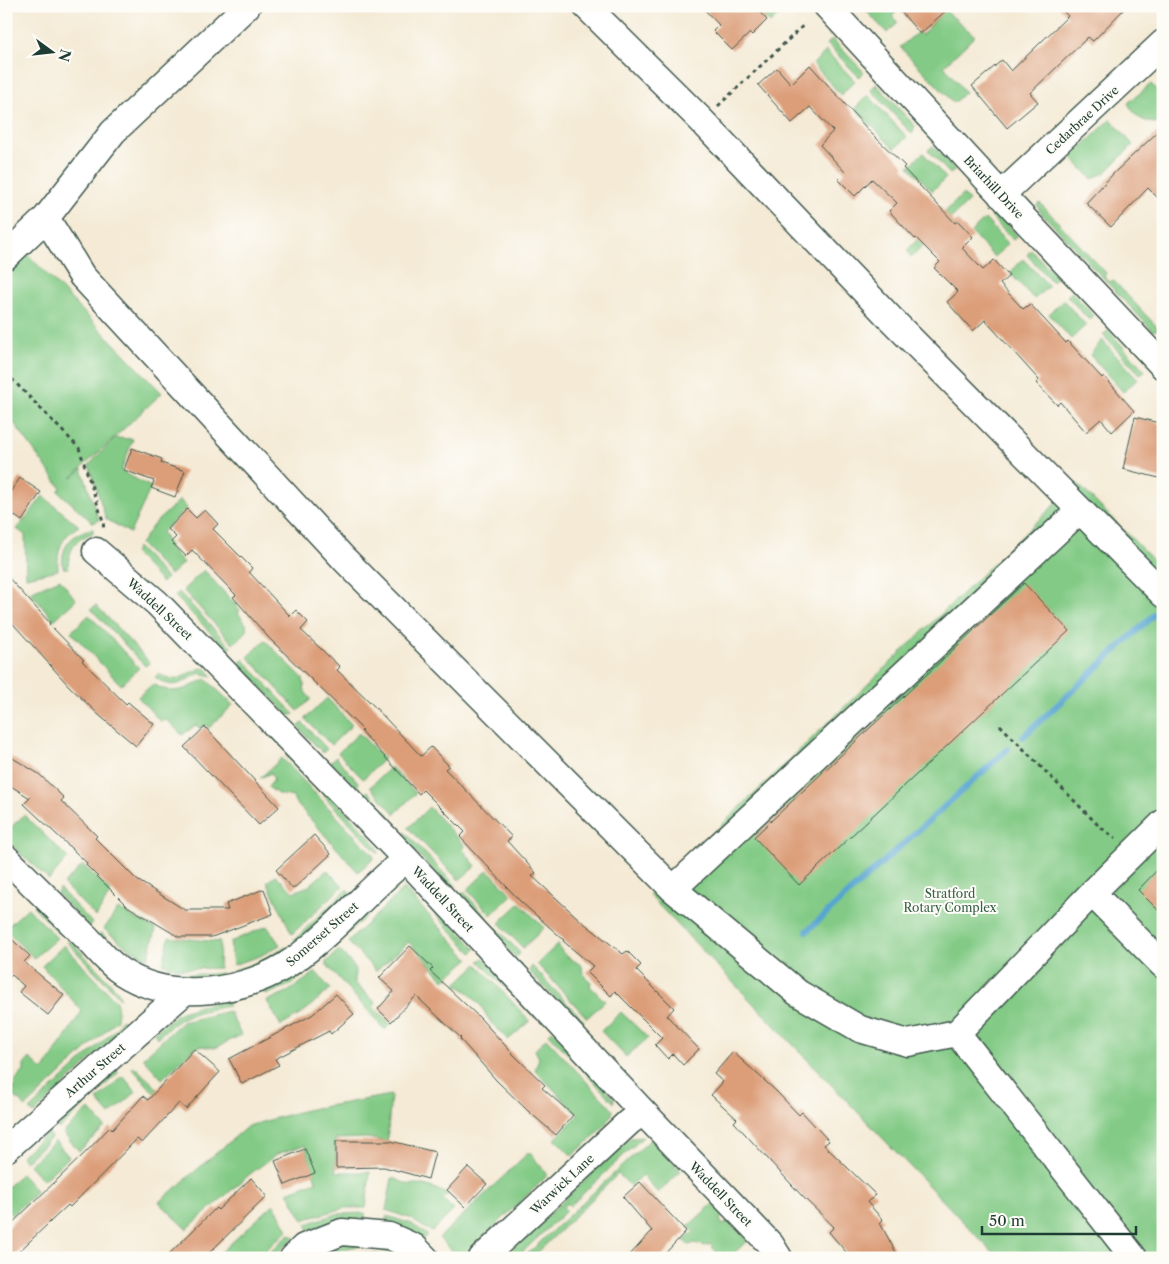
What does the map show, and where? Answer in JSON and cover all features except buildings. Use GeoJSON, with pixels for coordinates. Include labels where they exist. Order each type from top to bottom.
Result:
{"type":"FeatureCollection","features":[{"type":"Feature","properties":{"kind":"street"},"geometry":{"type":"LineString","coordinates":[[6,256],[46,218],[113,132],[247,6]]}},
{"type":"Feature","properties":{"kind":"street"},"geometry":{"type":"LineString","coordinates":[[586,6],[701,120],[891,319],[1163,594]]}},
{"type":"Feature","properties":{"kind":"street","name":"Briarhill Drive"},"geometry":{"type":"LineString","coordinates":[[827,6],[1001,195],[1163,366]]}},
{"type":"Feature","properties":{"kind":"street","name":"Cedarbrae Drive"},"geometry":{"type":"LineString","coordinates":[[1001,195],[1163,44]]}},
{"type":"Feature","properties":{"kind":"street"},"geometry":{"type":"LineString","coordinates":[[46,218],[82,276],[345,560],[673,889],[798,993],[860,1029],[908,1042],[957,1033],[1092,893],[1163,823]]}},
{"type":"Feature","properties":{"kind":"street"},"geometry":{"type":"LineString","coordinates":[[673,889],[1080,510]]}},
{"type":"Feature","properties":{"kind":"street","name":"Waddell Street"},"geometry":{"type":"LineString","coordinates":[[96,551],[157,603],[406,859],[771,1245],[779,1258]]}},
{"type":"Feature","properties":{"kind":"street","name":"Somerset Street"},"geometry":{"type":"LineString","coordinates":[[6,858],[122,972],[155,988],[184,992],[229,988],[277,972],[307,950],[388,872],[406,859]]}},
{"type":"Feature","properties":{"kind":"street"},"geometry":{"type":"LineString","coordinates":[[1092,893],[1163,965]]}},
{"type":"Feature","properties":{"kind":"street","name":"Arthur Street"},"geometry":{"type":"LineString","coordinates":[[6,1149],[184,992]]}},
{"type":"Feature","properties":{"kind":"street"},"geometry":{"type":"LineString","coordinates":[[957,1033],[1134,1258]]}},
{"type":"Feature","properties":{"kind":"street","name":"Warwick Lane"},"geometry":{"type":"LineString","coordinates":[[482,1258],[629,1122],[644,1112]]}},
{"type":"Feature","properties":{"kind":"street"},"geometry":{"type":"LineString","coordinates":[[293,1258],[304,1247],[342,1232],[390,1236],[414,1247],[426,1258]]}},
{"type":"Feature","properties":{"kind":"path"},"geometry":{"type":"LineString","coordinates":[[701,120],[805,24]]}},
{"type":"Feature","properties":{"kind":"path"},"geometry":{"type":"LineString","coordinates":[[6,373],[79,448],[105,528],[96,551]]}},
{"type":"Feature","properties":{"kind":"path"},"geometry":{"type":"LineString","coordinates":[[1000,725],[1099,826]]}},
{"type":"Feature","properties":{"kind":"green space"},"geometry":{"type":"Polygon","coordinates":[[[755,6],[785,6],[786,8],[770,23],[755,6]]]}},
{"type":"Feature","properties":{"kind":"green space"},"geometry":{"type":"Polygon","coordinates":[[[862,6],[894,6],[898,11],[892,16],[898,23],[887,33],[862,6]]]}},
{"type":"Feature","properties":{"kind":"green space"},"geometry":{"type":"Polygon","coordinates":[[[945,10],[975,36],[944,66],[965,92],[954,103],[900,47],[918,32],[922,35],[945,10]]]}},
{"type":"Feature","properties":{"kind":"green space"},"geometry":{"type":"Polygon","coordinates":[[[832,39],[864,72],[859,77],[827,44],[832,39]]]}},
{"type":"Feature","properties":{"kind":"green space"},"geometry":{"type":"Polygon","coordinates":[[[826,51],[855,81],[841,95],[813,64],[826,51]]]}},
{"type":"Feature","properties":{"kind":"green space"},"geometry":{"type":"Polygon","coordinates":[[[876,84],[915,126],[912,134],[871,90],[876,84]]]}},
{"type":"Feature","properties":{"kind":"green space"},"geometry":{"type":"Polygon","coordinates":[[[1151,84],[1163,95],[1162,124],[1138,117],[1128,103],[1151,84]]]}},
{"type":"Feature","properties":{"kind":"green space"},"geometry":{"type":"Polygon","coordinates":[[[868,95],[907,137],[894,149],[855,108],[868,95]]]}},
{"type":"Feature","properties":{"kind":"green space"},"geometry":{"type":"Polygon","coordinates":[[[1111,119],[1133,145],[1106,172],[1092,179],[1071,157],[1111,119]]]}},
{"type":"Feature","properties":{"kind":"green space"},"geometry":{"type":"Polygon","coordinates":[[[933,146],[955,170],[950,174],[928,150],[933,146]]]}},
{"type":"Feature","properties":{"kind":"green space"},"geometry":{"type":"Polygon","coordinates":[[[923,153],[946,178],[932,191],[909,166],[923,153]]]}},
{"type":"Feature","properties":{"kind":"green space"},"geometry":{"type":"Polygon","coordinates":[[[963,194],[969,201],[911,257],[907,250],[963,194]]]}},
{"type":"Feature","properties":{"kind":"green space"},"geometry":{"type":"Polygon","coordinates":[[[1040,203],[1106,273],[1104,276],[1110,282],[1113,280],[1159,329],[1153,331],[1041,213],[1037,205],[1040,203]]]}},
{"type":"Feature","properties":{"kind":"green space"},"geometry":{"type":"Polygon","coordinates":[[[996,212],[1018,236],[1013,240],[991,217],[996,212]]]}},
{"type":"Feature","properties":{"kind":"green space"},"geometry":{"type":"Polygon","coordinates":[[[985,219],[1008,244],[994,257],[971,232],[985,219]]]}},
{"type":"Feature","properties":{"kind":"green space"},"geometry":{"type":"Polygon","coordinates":[[[6,232],[162,393],[71,478],[82,469],[99,520],[93,523],[58,491],[61,488],[6,412],[6,232]]]}},
{"type":"Feature","properties":{"kind":"green space"},"geometry":{"type":"Polygon","coordinates":[[[1031,250],[1057,277],[1052,282],[1027,255],[1031,250]]]}},
{"type":"Feature","properties":{"kind":"green space"},"geometry":{"type":"Polygon","coordinates":[[[1023,259],[1049,286],[1034,299],[1010,273],[1023,259]]]}},
{"type":"Feature","properties":{"kind":"green space"},"geometry":{"type":"Polygon","coordinates":[[[1072,292],[1093,315],[1089,320],[1067,296],[1072,292]]]}},
{"type":"Feature","properties":{"kind":"green space"},"geometry":{"type":"Polygon","coordinates":[[[1063,300],[1086,325],[1071,339],[1049,314],[1063,300]]]}},
{"type":"Feature","properties":{"kind":"green space"},"geometry":{"type":"Polygon","coordinates":[[[1108,330],[1145,371],[1140,374],[1103,335],[1108,330]]]}},
{"type":"Feature","properties":{"kind":"green space"},"geometry":{"type":"Polygon","coordinates":[[[1102,340],[1138,379],[1123,392],[1090,355],[1102,340]]]}},
{"type":"Feature","properties":{"kind":"green space"},"geometry":{"type":"Polygon","coordinates":[[[115,438],[133,439],[121,471],[151,487],[130,533],[106,519],[89,465],[115,438]]]}},
{"type":"Feature","properties":{"kind":"green space","name":"Stratford Rotary Complex"},"geometry":{"type":"Polygon","coordinates":[[[1077,483],[1163,570],[1163,1258],[996,1256],[649,895],[1077,483]]]}},
{"type":"Feature","properties":{"kind":"green space"},"geometry":{"type":"Polygon","coordinates":[[[43,496],[79,526],[64,539],[61,545],[58,556],[58,570],[26,577],[25,535],[17,529],[43,496]]]}},
{"type":"Feature","properties":{"kind":"green space"},"geometry":{"type":"Polygon","coordinates":[[[180,500],[187,508],[162,532],[170,548],[183,563],[170,575],[140,544],[154,524],[180,500]]]}},
{"type":"Feature","properties":{"kind":"green space"},"geometry":{"type":"Polygon","coordinates":[[[93,529],[93,533],[77,542],[70,555],[68,568],[63,568],[64,550],[70,541],[78,534],[93,529]]]}},
{"type":"Feature","properties":{"kind":"green space"},"geometry":{"type":"Polygon","coordinates":[[[137,547],[167,578],[162,583],[134,553],[137,547]]]}},
{"type":"Feature","properties":{"kind":"green space"},"geometry":{"type":"Polygon","coordinates":[[[204,570],[240,610],[238,613],[246,624],[247,631],[233,644],[183,590],[204,570]]]}},
{"type":"Feature","properties":{"kind":"green space"},"geometry":{"type":"Polygon","coordinates":[[[60,579],[76,600],[54,620],[30,592],[60,579]]]}},
{"type":"Feature","properties":{"kind":"green space"},"geometry":{"type":"Polygon","coordinates":[[[179,592],[231,647],[227,650],[175,596],[179,592]]]}},
{"type":"Feature","properties":{"kind":"green space"},"geometry":{"type":"Polygon","coordinates":[[[96,605],[150,663],[145,666],[91,609],[96,605]]]}},
{"type":"Feature","properties":{"kind":"green space"},"geometry":{"type":"Polygon","coordinates":[[[89,615],[139,668],[121,685],[71,632],[89,615]]]}},
{"type":"Feature","properties":{"kind":"green space"},"geometry":{"type":"Polygon","coordinates":[[[265,640],[303,678],[305,692],[311,699],[298,711],[248,657],[265,640]]]}},
{"type":"Feature","properties":{"kind":"green space"},"geometry":{"type":"Polygon","coordinates":[[[243,659],[294,714],[289,716],[239,664],[243,659]]]}},
{"type":"Feature","properties":{"kind":"green space"},"geometry":{"type":"Polygon","coordinates":[[[201,668],[207,669],[212,676],[200,673],[173,685],[162,682],[155,677],[159,674],[176,679],[201,668]]]}},
{"type":"Feature","properties":{"kind":"green space"},"geometry":{"type":"Polygon","coordinates":[[[206,679],[233,705],[209,728],[205,725],[200,729],[196,725],[182,735],[167,720],[160,721],[138,697],[153,684],[174,691],[206,679]]]}},
{"type":"Feature","properties":{"kind":"green space"},"geometry":{"type":"Polygon","coordinates":[[[327,698],[352,725],[331,745],[305,719],[327,698]]]}},
{"type":"Feature","properties":{"kind":"green space"},"geometry":{"type":"Polygon","coordinates":[[[303,723],[327,749],[323,753],[298,727],[303,723]]]}},
{"type":"Feature","properties":{"kind":"green space"},"geometry":{"type":"Polygon","coordinates":[[[359,733],[384,759],[363,779],[338,753],[359,733]]]}},
{"type":"Feature","properties":{"kind":"green space"},"geometry":{"type":"Polygon","coordinates":[[[290,751],[375,843],[379,853],[324,796],[326,793],[322,788],[319,791],[285,755],[290,751]]]}},
{"type":"Feature","properties":{"kind":"green space"},"geometry":{"type":"Polygon","coordinates":[[[336,757],[359,783],[356,788],[330,762],[336,757]]]}},
{"type":"Feature","properties":{"kind":"green space"},"geometry":{"type":"Polygon","coordinates":[[[282,758],[373,855],[373,859],[358,872],[295,802],[293,797],[278,794],[268,787],[274,780],[271,773],[260,778],[282,758]]]}},
{"type":"Feature","properties":{"kind":"green space"},"geometry":{"type":"Polygon","coordinates":[[[391,767],[416,793],[395,814],[370,787],[391,767]]]}},
{"type":"Feature","properties":{"kind":"green space"},"geometry":{"type":"Polygon","coordinates":[[[368,791],[391,817],[388,821],[362,796],[368,791]]]}},
{"type":"Feature","properties":{"kind":"green space"},"geometry":{"type":"Polygon","coordinates":[[[429,807],[465,846],[463,850],[476,866],[459,880],[408,828],[429,807]]]}},
{"type":"Feature","properties":{"kind":"green space"},"geometry":{"type":"Polygon","coordinates":[[[24,815],[68,858],[49,880],[6,840],[6,832],[24,815]]]}},
{"type":"Feature","properties":{"kind":"green space"},"geometry":{"type":"Polygon","coordinates":[[[405,832],[456,886],[451,889],[401,836],[405,832]]]}},
{"type":"Feature","properties":{"kind":"green space"},"geometry":{"type":"Polygon","coordinates":[[[83,865],[111,892],[96,917],[63,884],[83,865]]]}},
{"type":"Feature","properties":{"kind":"green space"},"geometry":{"type":"Polygon","coordinates":[[[327,870],[343,886],[292,934],[267,882],[276,875],[293,892],[309,886],[327,870]]]}},
{"type":"Feature","properties":{"kind":"green space"},"geometry":{"type":"Polygon","coordinates":[[[488,870],[512,895],[491,915],[467,890],[488,870]]]}},
{"type":"Feature","properties":{"kind":"green space"},"geometry":{"type":"Polygon","coordinates":[[[401,884],[343,938],[340,935],[393,886],[401,884]]]}},
{"type":"Feature","properties":{"kind":"green space"},"geometry":{"type":"Polygon","coordinates":[[[409,884],[415,885],[476,949],[472,953],[411,889],[409,884]]]}},
{"type":"Feature","properties":{"kind":"green space"},"geometry":{"type":"Polygon","coordinates":[[[59,888],[92,923],[89,927],[57,894],[59,888]]]}},
{"type":"Feature","properties":{"kind":"green space"},"geometry":{"type":"Polygon","coordinates":[[[404,888],[469,959],[444,980],[409,942],[376,971],[348,942],[404,888]]]}},
{"type":"Feature","properties":{"kind":"green space"},"geometry":{"type":"Polygon","coordinates":[[[347,889],[350,893],[297,943],[294,940],[347,889]]]}},
{"type":"Feature","properties":{"kind":"green space"},"geometry":{"type":"Polygon","coordinates":[[[464,892],[488,919],[484,923],[458,897],[464,892]]]}},
{"type":"Feature","properties":{"kind":"green space"},"geometry":{"type":"Polygon","coordinates":[[[520,903],[544,928],[523,948],[499,923],[520,903]]]}},
{"type":"Feature","properties":{"kind":"green space"},"geometry":{"type":"Polygon","coordinates":[[[35,904],[60,930],[59,934],[33,906],[35,904]]]}},
{"type":"Feature","properties":{"kind":"green space"},"geometry":{"type":"Polygon","coordinates":[[[28,908],[57,938],[34,958],[6,931],[6,928],[28,908]]]}},
{"type":"Feature","properties":{"kind":"green space"},"geometry":{"type":"Polygon","coordinates":[[[118,909],[156,929],[148,959],[125,946],[104,929],[118,909]]]}},
{"type":"Feature","properties":{"kind":"green space"},"geometry":{"type":"Polygon","coordinates":[[[267,926],[280,945],[260,956],[233,965],[230,942],[267,926]]]}},
{"type":"Feature","properties":{"kind":"green space"},"geometry":{"type":"Polygon","coordinates":[[[496,927],[520,953],[516,958],[490,932],[496,927]]]}},
{"type":"Feature","properties":{"kind":"green space"},"geometry":{"type":"Polygon","coordinates":[[[101,932],[123,951],[147,964],[145,970],[97,937],[101,932]]]}},
{"type":"Feature","properties":{"kind":"green space"},"geometry":{"type":"Polygon","coordinates":[[[169,937],[220,942],[219,968],[181,969],[163,964],[169,937]]]}},
{"type":"Feature","properties":{"kind":"green space"},"geometry":{"type":"Polygon","coordinates":[[[71,941],[118,991],[120,998],[67,942],[71,941]]]}},
{"type":"Feature","properties":{"kind":"green space"},"geometry":{"type":"Polygon","coordinates":[[[558,944],[565,955],[582,966],[584,975],[591,982],[590,986],[605,1001],[587,1018],[537,964],[558,944]]]}},
{"type":"Feature","properties":{"kind":"green space"},"geometry":{"type":"Polygon","coordinates":[[[64,945],[116,1001],[118,1010],[117,1020],[26,1107],[13,1095],[15,1081],[24,1071],[24,1065],[30,1058],[43,1071],[82,1011],[42,966],[64,945]]]}},
{"type":"Feature","properties":{"kind":"green space"},"geometry":{"type":"Polygon","coordinates":[[[285,947],[286,952],[269,964],[234,975],[234,970],[253,964],[285,947]]]}},
{"type":"Feature","properties":{"kind":"green space"},"geometry":{"type":"Polygon","coordinates":[[[339,950],[355,967],[355,983],[376,1003],[373,1007],[391,1024],[385,1030],[325,963],[339,950]]]}},
{"type":"Feature","properties":{"kind":"green space"},"geometry":{"type":"Polygon","coordinates":[[[484,958],[538,1014],[535,1018],[479,961],[484,958]]]}},
{"type":"Feature","properties":{"kind":"green space"},"geometry":{"type":"Polygon","coordinates":[[[311,962],[314,967],[292,984],[266,995],[263,991],[287,980],[311,962]]]}},
{"type":"Feature","properties":{"kind":"green space"},"geometry":{"type":"Polygon","coordinates":[[[477,964],[530,1021],[508,1040],[491,1023],[481,1006],[468,992],[456,984],[477,964]]]}},
{"type":"Feature","properties":{"kind":"green space"},"geometry":{"type":"Polygon","coordinates":[[[532,966],[584,1021],[580,1025],[529,971],[532,966]]]}},
{"type":"Feature","properties":{"kind":"green space"},"geometry":{"type":"Polygon","coordinates":[[[162,970],[199,974],[221,973],[221,979],[186,980],[161,974],[162,970]]]}},
{"type":"Feature","properties":{"kind":"green space"},"geometry":{"type":"Polygon","coordinates":[[[316,972],[330,989],[301,1014],[281,1026],[267,1001],[289,991],[316,972]]]}},
{"type":"Feature","properties":{"kind":"green space"},"geometry":{"type":"Polygon","coordinates":[[[226,1001],[229,1006],[207,1010],[182,1018],[157,1038],[154,1032],[179,1013],[199,1006],[226,1001]]]}},
{"type":"Feature","properties":{"kind":"green space"},"geometry":{"type":"Polygon","coordinates":[[[229,1011],[241,1035],[215,1048],[200,1046],[193,1049],[162,1079],[143,1058],[182,1022],[229,1011]]]}},
{"type":"Feature","properties":{"kind":"green space"},"geometry":{"type":"Polygon","coordinates":[[[621,1012],[648,1038],[626,1057],[601,1031],[621,1012]]]}},
{"type":"Feature","properties":{"kind":"green space"},"geometry":{"type":"Polygon","coordinates":[[[121,1019],[123,1020],[119,1030],[111,1040],[34,1114],[29,1110],[117,1028],[121,1019]]]}},
{"type":"Feature","properties":{"kind":"green space"},"geometry":{"type":"Polygon","coordinates":[[[553,1030],[614,1098],[614,1103],[549,1034],[553,1030]]]}},
{"type":"Feature","properties":{"kind":"green space"},"geometry":{"type":"Polygon","coordinates":[[[546,1038],[613,1110],[602,1128],[572,1156],[555,1139],[578,1115],[535,1070],[539,1058],[535,1050],[546,1038]]]}},
{"type":"Feature","properties":{"kind":"green space"},"geometry":{"type":"Polygon","coordinates":[[[134,1066],[160,1091],[156,1095],[132,1068],[134,1066]]]}},
{"type":"Feature","properties":{"kind":"green space"},"geometry":{"type":"Polygon","coordinates":[[[114,1069],[119,1072],[94,1096],[91,1091],[114,1069]]]}},
{"type":"Feature","properties":{"kind":"green space"},"geometry":{"type":"Polygon","coordinates":[[[123,1076],[136,1092],[110,1115],[97,1100],[123,1076]]]}},
{"type":"Feature","properties":{"kind":"green space"},"geometry":{"type":"Polygon","coordinates":[[[391,1095],[387,1142],[367,1138],[335,1139],[336,1172],[370,1172],[366,1208],[344,1208],[303,1220],[288,1192],[316,1181],[305,1145],[277,1154],[250,1174],[187,1229],[159,1202],[248,1126],[305,1110],[391,1095]]]}},
{"type":"Feature","properties":{"kind":"green space"},"geometry":{"type":"Polygon","coordinates":[[[79,1103],[84,1106],[59,1129],[56,1125],[79,1103]]]}},
{"type":"Feature","properties":{"kind":"green space"},"geometry":{"type":"Polygon","coordinates":[[[89,1109],[105,1127],[79,1151],[63,1133],[89,1109]]]}},
{"type":"Feature","properties":{"kind":"green space"},"geometry":{"type":"Polygon","coordinates":[[[48,1132],[51,1138],[25,1162],[21,1156],[48,1132]]]}},
{"type":"Feature","properties":{"kind":"green space"},"geometry":{"type":"Polygon","coordinates":[[[643,1137],[570,1206],[567,1203],[563,1207],[566,1211],[516,1258],[503,1258],[630,1138],[643,1137]]]}},
{"type":"Feature","properties":{"kind":"green space"},"geometry":{"type":"Polygon","coordinates":[[[651,1139],[681,1171],[658,1193],[642,1175],[631,1186],[618,1174],[532,1258],[523,1258],[651,1139]]]}},
{"type":"Feature","properties":{"kind":"green space"},"geometry":{"type":"Polygon","coordinates":[[[55,1141],[69,1157],[43,1180],[29,1165],[55,1141]]]}},
{"type":"Feature","properties":{"kind":"green space"},"geometry":{"type":"Polygon","coordinates":[[[529,1152],[548,1175],[468,1252],[458,1257],[439,1238],[529,1152]]]}},
{"type":"Feature","properties":{"kind":"green space"},"geometry":{"type":"Polygon","coordinates":[[[21,1174],[37,1191],[12,1215],[6,1209],[6,1188],[21,1174]]]}},
{"type":"Feature","properties":{"kind":"green space"},"geometry":{"type":"Polygon","coordinates":[[[392,1178],[410,1185],[424,1185],[448,1194],[443,1199],[454,1210],[432,1232],[409,1218],[386,1210],[392,1178]]]}},
{"type":"Feature","properties":{"kind":"green space"},"geometry":{"type":"Polygon","coordinates":[[[274,1204],[288,1230],[257,1258],[220,1258],[218,1255],[274,1204]]]}},
{"type":"Feature","properties":{"kind":"green space"},"geometry":{"type":"Polygon","coordinates":[[[713,1204],[723,1215],[720,1220],[723,1225],[728,1222],[748,1240],[729,1258],[719,1258],[711,1244],[705,1246],[695,1243],[689,1245],[684,1241],[694,1232],[688,1226],[713,1204]]]}},
{"type":"Feature","properties":{"kind":"green space"},"geometry":{"type":"Polygon","coordinates":[[[365,1213],[366,1218],[332,1222],[309,1230],[306,1224],[336,1214],[365,1213]]]}},
{"type":"Feature","properties":{"kind":"green space"},"geometry":{"type":"Polygon","coordinates":[[[387,1216],[412,1224],[428,1235],[424,1239],[409,1230],[385,1220],[387,1216]]]}},
{"type":"Feature","properties":{"kind":"green space"},"geometry":{"type":"Polygon","coordinates":[[[289,1234],[295,1237],[272,1258],[264,1258],[289,1234]]]}},
{"type":"Feature","properties":{"kind":"green space"},"geometry":{"type":"Polygon","coordinates":[[[370,1242],[411,1258],[361,1246],[306,1258],[335,1244],[370,1242]]]}},
{"type":"Feature","properties":{"kind":"green space"},"geometry":{"type":"Polygon","coordinates":[[[352,1253],[376,1254],[387,1258],[329,1258],[352,1253]]]}},
{"type":"Feature","properties":{"kind":"waterway"},"geometry":{"type":"LineString","coordinates":[[1023,737],[1158,611]]}},
{"type":"Feature","properties":{"kind":"waterway"},"geometry":{"type":"LineString","coordinates":[[807,931],[1008,749]]}}]}
